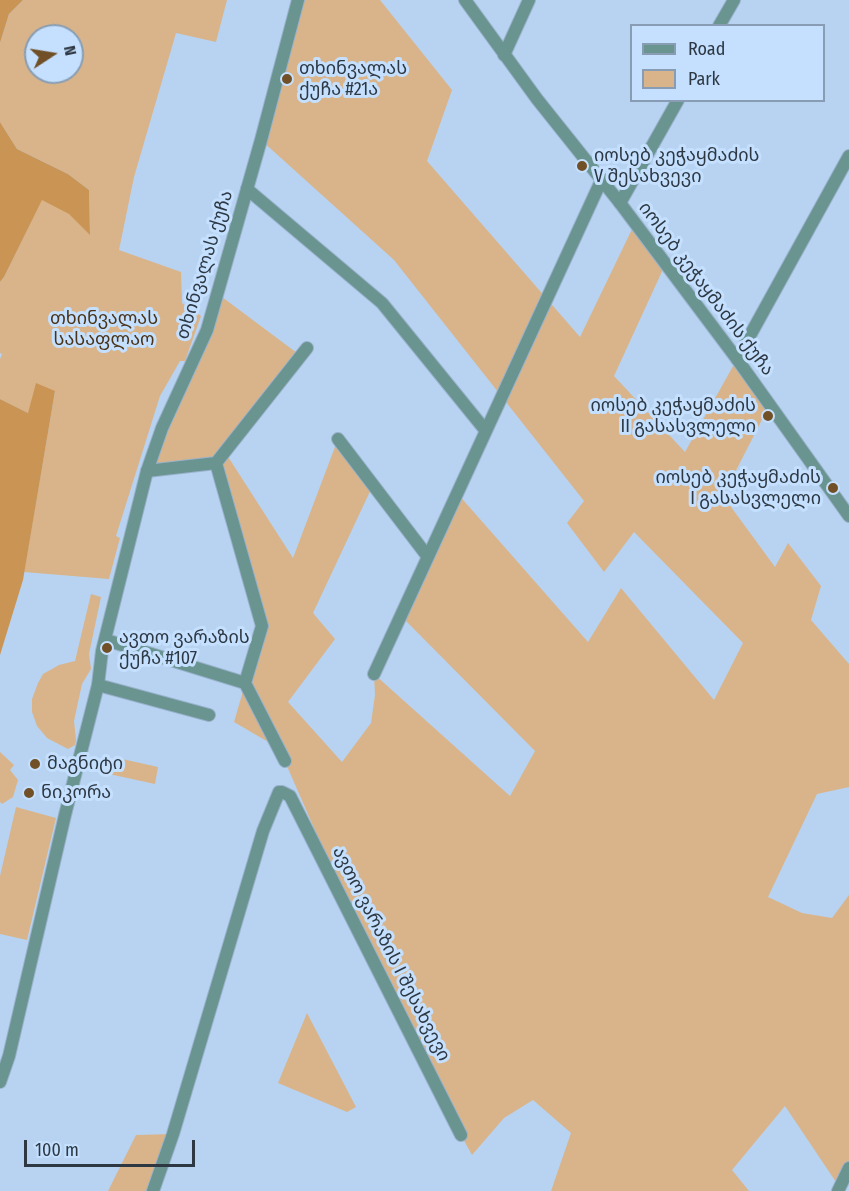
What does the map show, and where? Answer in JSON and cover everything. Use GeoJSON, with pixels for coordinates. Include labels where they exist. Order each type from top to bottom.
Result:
{"type":"FeatureCollection","features":[{"type":"Feature","properties":{"kind":"street","name":"თხინვალას ქუჩა"},"geometry":{"type":"LineString","coordinates":[[0,1082],[9,1056],[147,471],[162,428],[207,330],[298,0]]}},
{"type":"Feature","properties":{"kind":"street","name":"იოსებ კეჭაყმაძის ქუჩა"},"geometry":{"type":"LineString","coordinates":[[465,0],[504,55],[602,179],[737,359],[849,516]]}},
{"type":"Feature","properties":{"kind":"street"},"geometry":{"type":"LineString","coordinates":[[504,55],[529,0]]}},
{"type":"Feature","properties":{"kind":"street"},"geometry":{"type":"LineString","coordinates":[[720,24],[734,0]]}},
{"type":"Feature","properties":{"kind":"street"},"geometry":{"type":"LineString","coordinates":[[620,203],[677,102]]}},
{"type":"Feature","properties":{"kind":"street"},"geometry":{"type":"LineString","coordinates":[[737,359],[849,156]]}},
{"type":"Feature","properties":{"kind":"street"},"geometry":{"type":"LineString","coordinates":[[374,674],[602,179]]}},
{"type":"Feature","properties":{"kind":"street"},"geometry":{"type":"LineString","coordinates":[[247,189],[382,303],[486,431]]}},
{"type":"Feature","properties":{"kind":"street"},"geometry":{"type":"LineString","coordinates":[[147,471],[216,463],[307,348]]}},
{"type":"Feature","properties":{"kind":"street"},"geometry":{"type":"LineString","coordinates":[[338,439],[428,557]]}},
{"type":"Feature","properties":{"kind":"street"},"geometry":{"type":"LineString","coordinates":[[216,463],[262,626],[245,683],[275,746],[285,761]]}},
{"type":"Feature","properties":{"kind":"street"},"geometry":{"type":"LineString","coordinates":[[106,639],[245,683]]}},
{"type":"Feature","properties":{"kind":"street"},"geometry":{"type":"LineString","coordinates":[[98,685],[209,715]]}},
{"type":"Feature","properties":{"kind":"street","name":"ავთო ვარაზის I შესახვევი"},"geometry":{"type":"LineString","coordinates":[[153,1191],[173,1134],[263,831],[279,792],[290,796],[461,1135]]}},
{"type":"Feature","properties":{"kind":"street"},"geometry":{"type":"LineString","coordinates":[[838,1191],[849,1168]]}},
{"type":"Feature","properties":{"kind":"green space","name":"თხინვალას სასაფლაო"},"geometry":{"type":"Polygon","coordinates":[[[23,0],[227,0],[216,42],[176,33],[134,177],[119,250],[181,272],[182,303],[201,316],[185,361],[180,361],[160,396],[116,536],[120,538],[109,579],[24,572],[55,391],[28,413],[0,399],[2,354],[0,353],[0,282],[42,199],[70,214],[90,233],[89,190],[68,174],[17,149],[0,122],[0,43],[9,14],[23,0]]]}},
{"type":"Feature","properties":{"kind":"green space"},"geometry":{"type":"Polygon","coordinates":[[[301,0],[380,0],[452,90],[427,161],[580,337],[635,223],[665,265],[614,376],[685,452],[737,359],[770,404],[723,496],[775,567],[788,543],[821,586],[811,620],[849,664],[849,787],[817,794],[768,897],[802,913],[832,918],[849,895],[849,1177],[842,1191],[785,1106],[732,1170],[749,1191],[551,1191],[571,1133],[533,1100],[504,1118],[472,1155],[433,1085],[331,867],[283,757],[275,746],[234,722],[262,626],[216,463],[147,471],[218,294],[301,356],[225,452],[293,558],[338,439],[373,485],[313,613],[335,639],[288,702],[342,762],[371,723],[375,695],[374,674],[510,796],[535,751],[401,616],[457,493],[588,642],[621,588],[714,700],[743,643],[634,532],[604,572],[567,523],[584,501],[394,260],[261,140],[301,0]]]}},
{"type":"Feature","properties":{"kind":"green space"},"geometry":{"type":"Polygon","coordinates":[[[91,594],[101,597],[89,654],[91,669],[82,684],[74,721],[75,745],[68,749],[47,738],[37,726],[32,712],[32,699],[43,674],[59,665],[75,661],[91,594]]]}},
{"type":"Feature","properties":{"kind":"green space"},"geometry":{"type":"Polygon","coordinates":[[[0,752],[14,765],[10,770],[18,780],[13,797],[2,804],[0,802],[0,752]]]}},
{"type":"Feature","properties":{"kind":"green space"},"geometry":{"type":"Polygon","coordinates":[[[113,757],[158,767],[155,784],[109,774],[113,757]]]}},
{"type":"Feature","properties":{"kind":"green space"},"geometry":{"type":"Polygon","coordinates":[[[16,807],[56,818],[27,940],[0,934],[0,876],[16,807]]]}},
{"type":"Feature","properties":{"kind":"green space"},"geometry":{"type":"Polygon","coordinates":[[[307,1013],[356,1107],[347,1112],[278,1083],[307,1013]]]}},
{"type":"Feature","properties":{"kind":"green space"},"geometry":{"type":"Polygon","coordinates":[[[173,1134],[153,1191],[108,1191],[136,1135],[173,1134]]]}},
{"type":"Feature","properties":{"kind":"shaded area"},"geometry":{"type":"Polygon","coordinates":[[[0,0],[23,0],[9,14],[0,43],[0,0]]]}},
{"type":"Feature","properties":{"kind":"shaded area"},"geometry":{"type":"Polygon","coordinates":[[[0,122],[17,149],[68,174],[89,190],[90,235],[69,214],[42,200],[0,282],[0,122]]]}},
{"type":"Feature","properties":{"kind":"shaded area"},"geometry":{"type":"Polygon","coordinates":[[[36,383],[55,391],[23,580],[0,655],[0,399],[28,413],[36,383]]]}},
{"type":"Feature","properties":{"kind":"place","name":"თხინვალას ქუჩა #21ა"},"geometry":{"type":"Point","coordinates":[287,79]}},
{"type":"Feature","properties":{"kind":"place","name":"იოსებ კეჭაყმაძის V შესახვევი"},"geometry":{"type":"Point","coordinates":[582,166]}},
{"type":"Feature","properties":{"kind":"place","name":"იოსებ კეჭაყმაძის II გასასვლელი"},"geometry":{"type":"Point","coordinates":[768,416]}},
{"type":"Feature","properties":{"kind":"place","name":"იოსებ კეჭაყმაძის I გასასვლელი"},"geometry":{"type":"Point","coordinates":[833,488]}},
{"type":"Feature","properties":{"kind":"place","name":"ავთო ვარაზის ქუჩა #107"},"geometry":{"type":"Point","coordinates":[107,648]}},
{"type":"Feature","properties":{"kind":"place","name":"მაგნიტი"},"geometry":{"type":"Point","coordinates":[35,764]}},
{"type":"Feature","properties":{"kind":"place","name":"ნიკორა"},"geometry":{"type":"Point","coordinates":[29,793]}}]}
